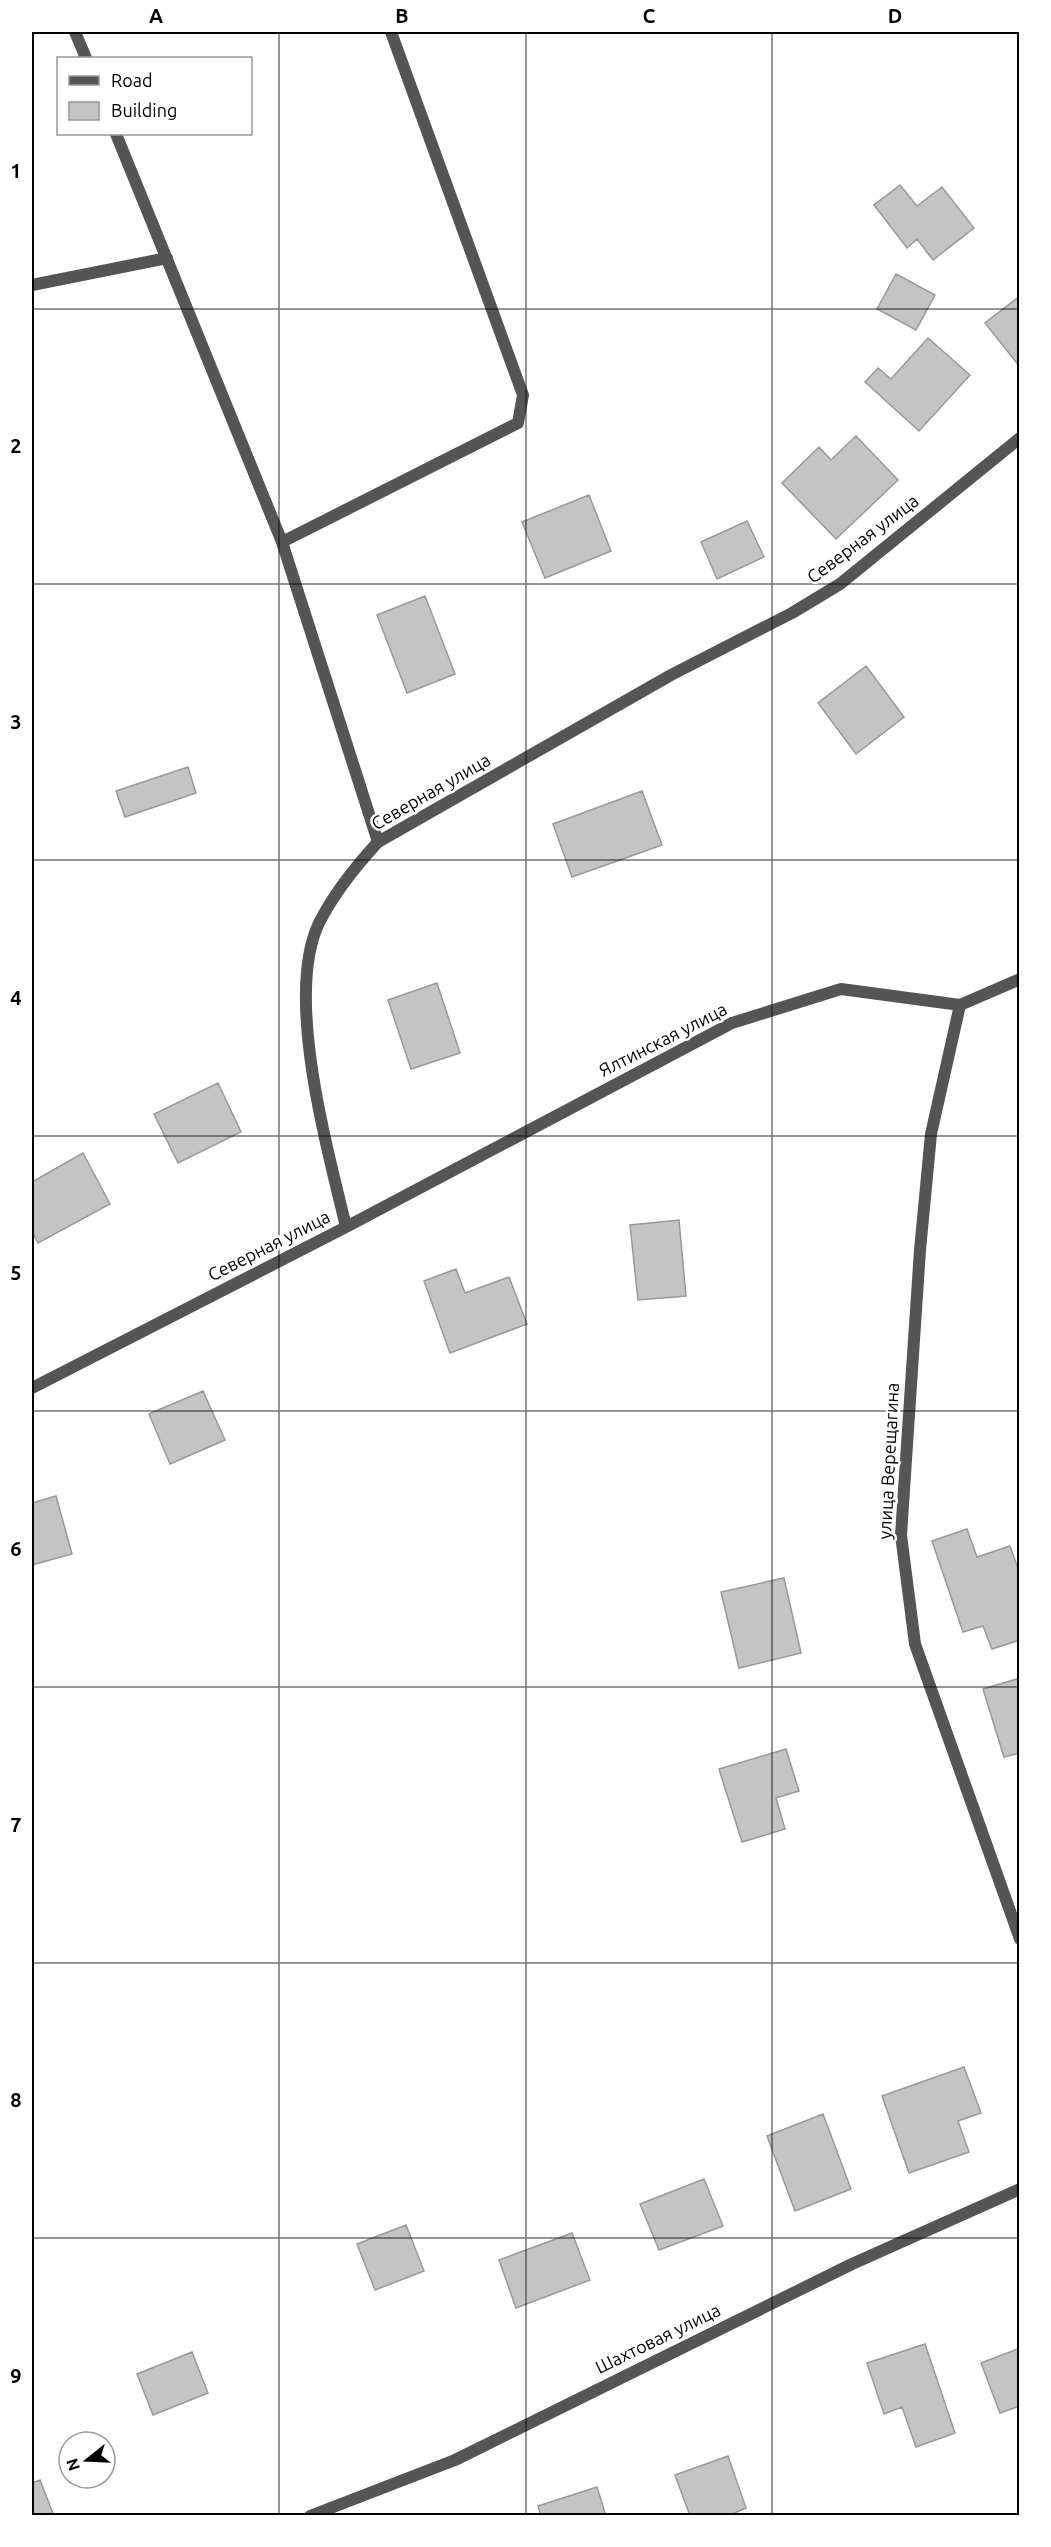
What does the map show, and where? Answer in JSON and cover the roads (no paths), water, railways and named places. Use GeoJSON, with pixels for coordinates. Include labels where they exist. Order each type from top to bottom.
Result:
{"type":"FeatureCollection","features":[{"type":"Feature","properties":{"kind":"street"},"geometry":{"type":"LineString","coordinates":[[75,32],[86,57]]}},
{"type":"Feature","properties":{"kind":"street"},"geometry":{"type":"LineString","coordinates":[[282,542],[518,423],[522,395],[391,32]]}},
{"type":"Feature","properties":{"kind":"street"},"geometry":{"type":"LineString","coordinates":[[116,135],[282,542],[378,842]]}},
{"type":"Feature","properties":{"kind":"street"},"geometry":{"type":"LineString","coordinates":[[32,285],[167,258]]}},
{"type":"Feature","properties":{"kind":"street","name":"Северная улица"},"geometry":{"type":"LineString","coordinates":[[32,1388],[346,1227],[322,1119],[309,1044],[306,990],[309,955],[319,924],[355,867],[378,842],[670,675],[792,613],[840,584],[1020,438]]}},
{"type":"Feature","properties":{"kind":"street"},"geometry":{"type":"LineString","coordinates":[[960,1005],[1020,979]]}},
{"type":"Feature","properties":{"kind":"street","name":"Ялтинская улица"},"geometry":{"type":"LineString","coordinates":[[346,1227],[732,1023],[841,989],[960,1005]]}},
{"type":"Feature","properties":{"kind":"street","name":"улица Верещагина"},"geometry":{"type":"LineString","coordinates":[[960,1005],[932,1134],[916,1310],[901,1535],[915,1644],[1020,1939]]}},
{"type":"Feature","properties":{"kind":"street","name":"Шахтовая улица"},"geometry":{"type":"LineString","coordinates":[[310,2516],[455,2460],[852,2264],[1020,2189]]}}]}
